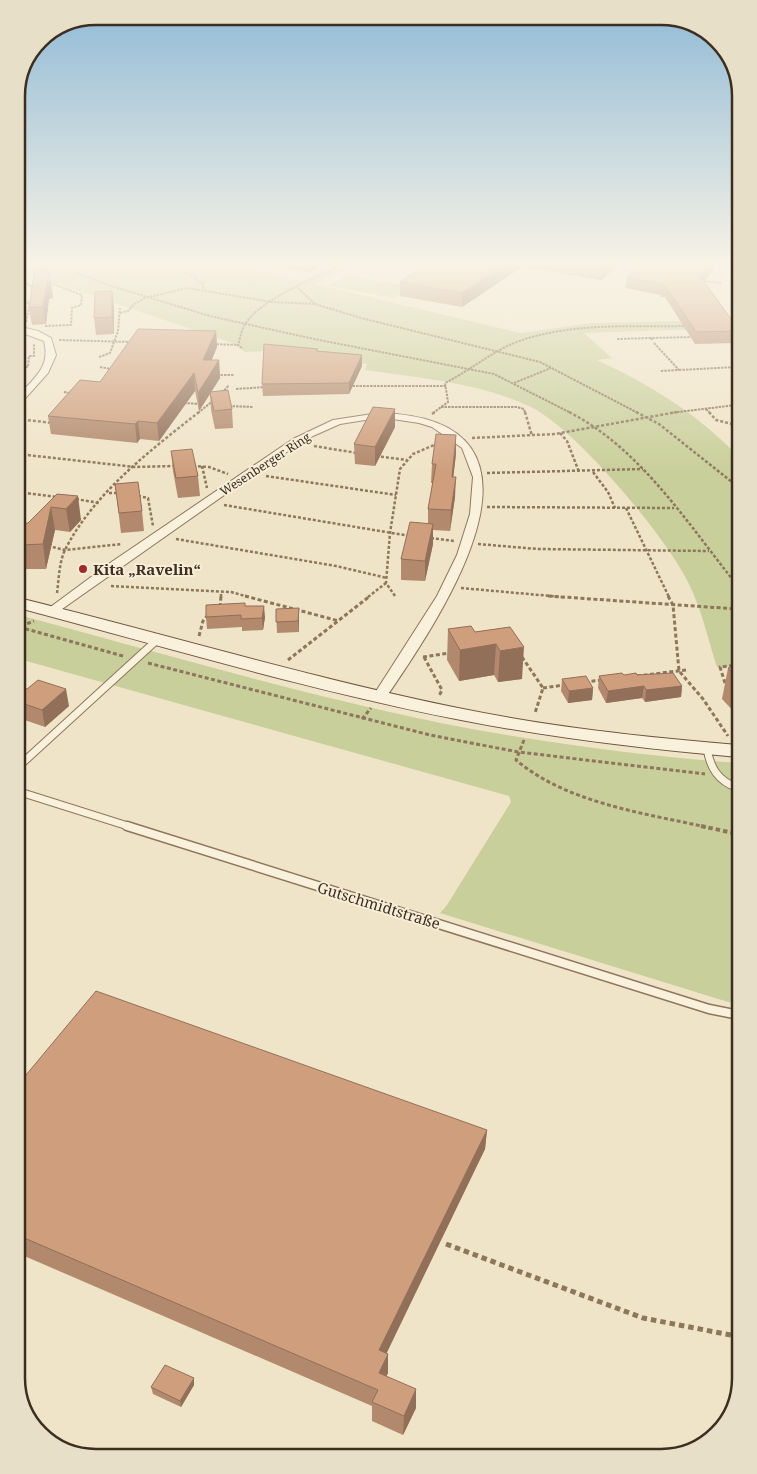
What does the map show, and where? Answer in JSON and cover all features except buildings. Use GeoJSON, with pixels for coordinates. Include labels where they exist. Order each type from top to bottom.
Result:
{"type":"FeatureCollection","features":[{"type":"Feature","properties":{"kind":"street"},"geometry":{"type":"LineString","coordinates":[[25,394],[40,378],[51,361],[52,349],[45,338],[35,334]]}},
{"type":"Feature","properties":{"kind":"street","name":"Wesenberger Ring"},"geometry":{"type":"LineString","coordinates":[[54,605],[90,585],[296,442],[334,423],[364,417],[398,416],[424,421],[442,428],[460,439],[475,457],[479,473],[477,507],[471,532],[449,587],[380,696]]}},
{"type":"Feature","properties":{"kind":"street"},"geometry":{"type":"LineString","coordinates":[[25,603],[54,605],[158,639],[380,696],[531,727],[615,739],[708,748],[732,743]]}},
{"type":"Feature","properties":{"kind":"lane"},"geometry":{"type":"LineString","coordinates":[[25,761],[158,639]]}},
{"type":"Feature","properties":{"kind":"lane"},"geometry":{"type":"LineString","coordinates":[[708,748],[708,759],[716,776],[725,785],[732,787]]}},
{"type":"Feature","properties":{"kind":"lane","name":"Gutschmidtstraße"},"geometry":{"type":"LineString","coordinates":[[25,794],[709,1009],[732,1014]]}},
{"type":"Feature","properties":{"kind":"path"},"geometry":{"type":"LineString","coordinates":[[99,357],[110,353],[119,334]]}},
{"type":"Feature","properties":{"kind":"path"},"geometry":{"type":"LineString","coordinates":[[238,345],[241,334]]}},
{"type":"Feature","properties":{"kind":"path"},"geometry":{"type":"LineString","coordinates":[[290,334],[494,374],[595,426],[625,450],[643,469],[732,579]]}},
{"type":"Feature","properties":{"kind":"path"},"geometry":{"type":"LineString","coordinates":[[423,334],[540,362],[648,417],[732,483]]}},
{"type":"Feature","properties":{"kind":"path"},"geometry":{"type":"LineString","coordinates":[[424,421],[448,402],[445,383],[527,339],[558,334]]}},
{"type":"Feature","properties":{"kind":"path"},"geometry":{"type":"LineString","coordinates":[[617,339],[698,337]]}},
{"type":"Feature","properties":{"kind":"path"},"geometry":{"type":"LineString","coordinates":[[25,367],[28,367],[29,356],[34,356],[35,340],[45,338],[134,342]]}},
{"type":"Feature","properties":{"kind":"path"},"geometry":{"type":"LineString","coordinates":[[654,343],[679,370]]}},
{"type":"Feature","properties":{"kind":"path"},"geometry":{"type":"LineString","coordinates":[[210,344],[238,345],[242,348]]}},
{"type":"Feature","properties":{"kind":"path"},"geometry":{"type":"LineString","coordinates":[[100,367],[111,369]]}},
{"type":"Feature","properties":{"kind":"path"},"geometry":{"type":"LineString","coordinates":[[660,371],[732,367]]}},
{"type":"Feature","properties":{"kind":"path"},"geometry":{"type":"LineString","coordinates":[[513,383],[551,368]]}},
{"type":"Feature","properties":{"kind":"path"},"geometry":{"type":"LineString","coordinates":[[210,374],[234,375]]}},
{"type":"Feature","properties":{"kind":"path"},"geometry":{"type":"LineString","coordinates":[[54,605],[66,550],[100,503],[135,467],[230,385]]}},
{"type":"Feature","properties":{"kind":"path"},"geometry":{"type":"LineString","coordinates":[[346,386],[446,386]]}},
{"type":"Feature","properties":{"kind":"path"},"geometry":{"type":"LineString","coordinates":[[236,389],[266,387]]}},
{"type":"Feature","properties":{"kind":"path"},"geometry":{"type":"LineString","coordinates":[[64,392],[74,395]]}},
{"type":"Feature","properties":{"kind":"path"},"geometry":{"type":"LineString","coordinates":[[180,403],[216,405]]}},
{"type":"Feature","properties":{"kind":"path"},"geometry":{"type":"LineString","coordinates":[[395,596],[386,583],[386,578],[400,469],[412,454],[430,445],[460,439],[560,433],[648,417],[732,405]]}},
{"type":"Feature","properties":{"kind":"path"},"geometry":{"type":"LineString","coordinates":[[225,406],[253,407]]}},
{"type":"Feature","properties":{"kind":"path"},"geometry":{"type":"LineString","coordinates":[[440,407],[517,407],[524,409],[532,436]]}},
{"type":"Feature","properties":{"kind":"path"},"geometry":{"type":"LineString","coordinates":[[705,408],[716,420],[732,424]]}},
{"type":"Feature","properties":{"kind":"path"},"geometry":{"type":"LineString","coordinates":[[25,420],[57,423]]}},
{"type":"Feature","properties":{"kind":"path"},"geometry":{"type":"LineString","coordinates":[[164,433],[173,434]]}},
{"type":"Feature","properties":{"kind":"path"},"geometry":{"type":"LineString","coordinates":[[560,433],[567,441],[579,472]]}},
{"type":"Feature","properties":{"kind":"path"},"geometry":{"type":"LineString","coordinates":[[296,442],[362,454]]}},
{"type":"Feature","properties":{"kind":"path"},"geometry":{"type":"LineString","coordinates":[[25,455],[135,467],[174,466]]}},
{"type":"Feature","properties":{"kind":"path"},"geometry":{"type":"LineString","coordinates":[[372,455],[407,460]]}},
{"type":"Feature","properties":{"kind":"path"},"geometry":{"type":"LineString","coordinates":[[193,466],[202,466],[246,476],[396,495]]}},
{"type":"Feature","properties":{"kind":"path"},"geometry":{"type":"LineString","coordinates":[[202,466],[209,494],[216,496]]}},
{"type":"Feature","properties":{"kind":"path"},"geometry":{"type":"LineString","coordinates":[[479,473],[643,469]]}},
{"type":"Feature","properties":{"kind":"path"},"geometry":{"type":"LineString","coordinates":[[593,471],[608,492],[615,508]]}},
{"type":"Feature","properties":{"kind":"path"},"geometry":{"type":"LineString","coordinates":[[25,493],[63,498]]}},
{"type":"Feature","properties":{"kind":"path"},"geometry":{"type":"LineString","coordinates":[[109,493],[122,494]]}},
{"type":"Feature","properties":{"kind":"path"},"geometry":{"type":"LineString","coordinates":[[131,495],[148,498],[154,532],[160,535],[200,544],[336,566],[386,578]]}},
{"type":"Feature","properties":{"kind":"path"},"geometry":{"type":"LineString","coordinates":[[72,499],[100,503]]}},
{"type":"Feature","properties":{"kind":"path"},"geometry":{"type":"LineString","coordinates":[[477,507],[674,508]]}},
{"type":"Feature","properties":{"kind":"path"},"geometry":{"type":"LineString","coordinates":[[626,508],[673,605],[679,670],[703,699],[732,742]]}},
{"type":"Feature","properties":{"kind":"path"},"geometry":{"type":"LineString","coordinates":[[47,546],[66,550],[140,542],[147,544]]}},
{"type":"Feature","properties":{"kind":"path"},"geometry":{"type":"LineString","coordinates":[[282,660],[290,661],[386,583]]}},
{"type":"Feature","properties":{"kind":"path"},"geometry":{"type":"LineString","coordinates":[[90,585],[231,592],[339,621]]}},
{"type":"Feature","properties":{"kind":"path"},"geometry":{"type":"LineString","coordinates":[[449,587],[732,609]]}},
{"type":"Feature","properties":{"kind":"path"},"geometry":{"type":"LineString","coordinates":[[220,610],[221,592]]}},
{"type":"Feature","properties":{"kind":"path"},"geometry":{"type":"LineString","coordinates":[[206,640],[198,637],[205,617],[212,614]]}},
{"type":"Feature","properties":{"kind":"path"},"geometry":{"type":"LineString","coordinates":[[25,629],[136,660],[362,719],[518,752],[716,776]]}},
{"type":"Feature","properties":{"kind":"path"},"geometry":{"type":"LineString","coordinates":[[404,660],[451,652]]}},
{"type":"Feature","properties":{"kind":"path"},"geometry":{"type":"LineString","coordinates":[[516,654],[521,656],[542,688],[534,716],[543,717]]}},
{"type":"Feature","properties":{"kind":"path"},"geometry":{"type":"LineString","coordinates":[[424,656],[442,690],[439,696]]}},
{"type":"Feature","properties":{"kind":"path"},"geometry":{"type":"LineString","coordinates":[[725,683],[720,667],[732,666]]}},
{"type":"Feature","properties":{"kind":"path"},"geometry":{"type":"LineString","coordinates":[[630,677],[686,670]]}},
{"type":"Feature","properties":{"kind":"path"},"geometry":{"type":"LineString","coordinates":[[582,683],[611,679]]}},
{"type":"Feature","properties":{"kind":"path"},"geometry":{"type":"LineString","coordinates":[[542,688],[572,684]]}},
{"type":"Feature","properties":{"kind":"path"},"geometry":{"type":"LineString","coordinates":[[435,698],[443,699]]}},
{"type":"Feature","properties":{"kind":"path"},"geometry":{"type":"LineString","coordinates":[[518,752],[516,760],[523,769],[569,792],[732,833]]}},
{"type":"Feature","properties":{"kind":"path"},"geometry":{"type":"LineString","coordinates":[[446,1244],[643,1318],[732,1335]]}},
{"type":"Feature","properties":{"kind":"green space"},"geometry":{"type":"Polygon","coordinates":[[[205,334],[585,334],[612,358],[597,360],[635,379],[671,401],[705,425],[732,450],[732,666],[717,667],[694,594],[678,564],[662,540],[595,461],[550,419],[531,407],[492,392],[450,382],[365,370],[367,364],[264,351],[245,352],[232,343],[205,334]]]}},
{"type":"Feature","properties":{"kind":"green space"},"geometry":{"type":"Polygon","coordinates":[[[25,617],[301,691],[472,729],[572,745],[732,762],[732,1002],[440,913],[447,905],[511,802],[509,796],[25,661],[25,617]]]}},
{"type":"Feature","properties":{"kind":"place","name":"Kita „Ravelin“"},"geometry":{"type":"Point","coordinates":[83,569]}}]}
